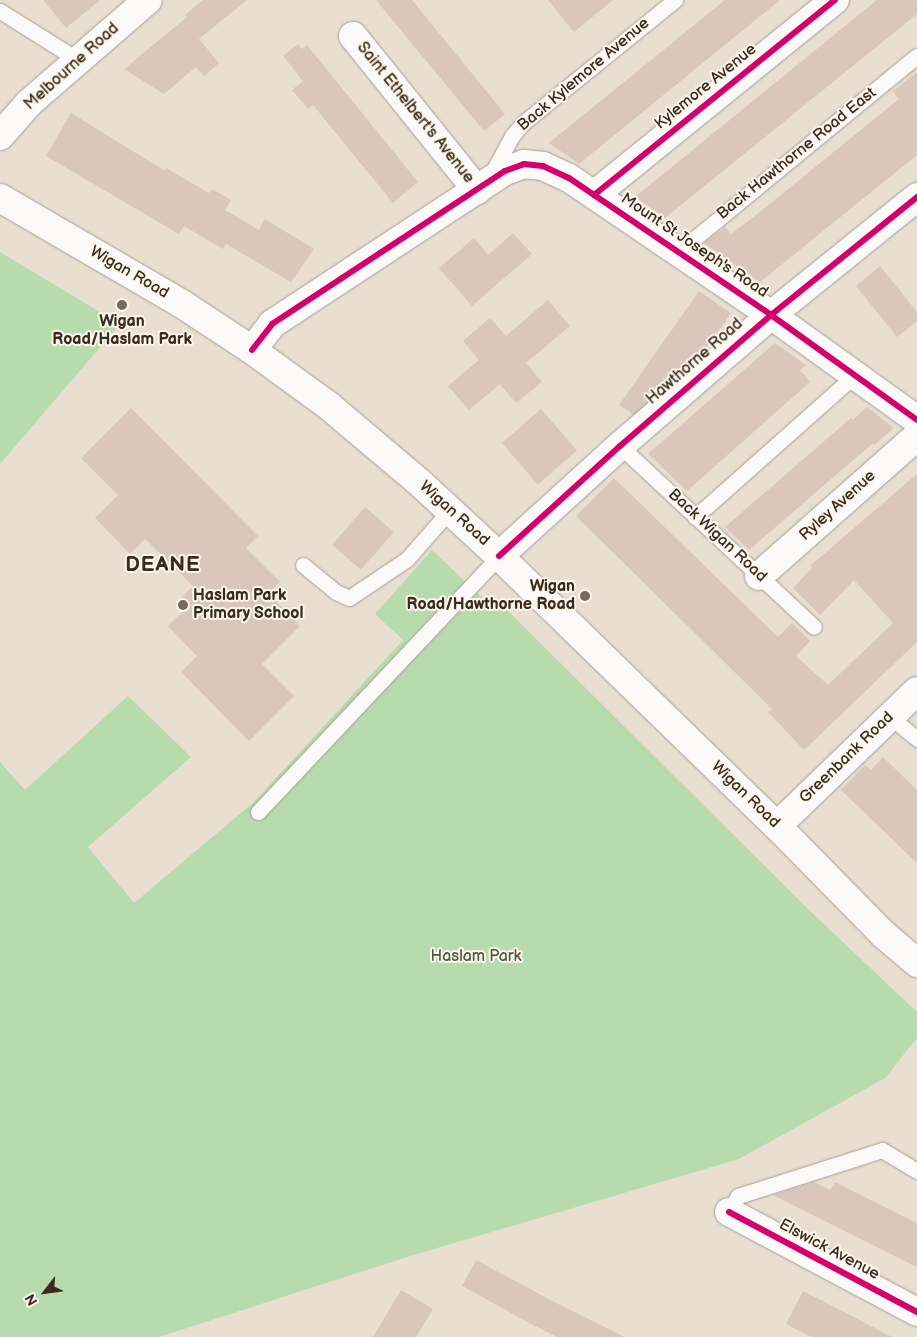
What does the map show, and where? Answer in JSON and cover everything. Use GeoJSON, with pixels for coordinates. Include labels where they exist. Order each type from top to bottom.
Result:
{"type":"FeatureCollection","features":[{"type":"Feature","properties":{"kind":"street","name":"Melbourne Road"},"geometry":{"type":"LineString","coordinates":[[0,136],[29,103],[148,0]]}},
{"type":"Feature","properties":{"kind":"street","name":"Kylemore Avenue"},"geometry":{"type":"LineString","coordinates":[[594,195],[835,0]]}},
{"type":"Feature","properties":{"kind":"street","name":"Saint Ethelbert's Avenue"},"geometry":{"type":"LineString","coordinates":[[353,36],[482,187]]}},
{"type":"Feature","properties":{"kind":"street","name":"Mount St Joseph's Road"},"geometry":{"type":"LineString","coordinates":[[252,350],[272,324],[505,171],[524,164],[543,166],[570,178],[856,374],[917,420]]}},
{"type":"Feature","properties":{"kind":"street","name":"Hawthorne Road"},"geometry":{"type":"LineString","coordinates":[[499,556],[620,446],[771,315],[917,197]]}},
{"type":"Feature","properties":{"kind":"street","name":"Wigan Road"},"geometry":{"type":"LineString","coordinates":[[0,198],[182,304],[252,350],[330,406],[450,510],[499,556],[777,826],[883,934],[917,963]]}},
{"type":"Feature","properties":{"kind":"street","name":"Ryley Avenue"},"geometry":{"type":"LineString","coordinates":[[759,576],[917,436]]}},
{"type":"Feature","properties":{"kind":"street","name":"Greenbank Road"},"geometry":{"type":"LineString","coordinates":[[777,826],[917,691]]}},
{"type":"Feature","properties":{"kind":"street","name":"Elswick Avenue"},"geometry":{"type":"LineString","coordinates":[[729,1212],[917,1312]]}},
{"type":"Feature","properties":{"kind":"lane","name":"Back Kylemore Avenue"},"geometry":{"type":"LineString","coordinates":[[482,187],[512,136],[523,123],[675,0]]}},
{"type":"Feature","properties":{"kind":"lane"},"geometry":{"type":"LineString","coordinates":[[0,11],[78,60]]}},
{"type":"Feature","properties":{"kind":"lane","name":"Back Hawthorne Road East"},"geometry":{"type":"LineString","coordinates":[[678,252],[917,56]]}},
{"type":"Feature","properties":{"kind":"lane"},"geometry":{"type":"LineString","coordinates":[[696,517],[856,374]]}},
{"type":"Feature","properties":{"kind":"lane","name":"Back Wigan Road"},"geometry":{"type":"LineString","coordinates":[[620,446],[814,628]]}},
{"type":"Feature","properties":{"kind":"lane"},"geometry":{"type":"LineString","coordinates":[[303,565],[336,592],[349,598],[407,559],[450,510]]}},
{"type":"Feature","properties":{"kind":"lane"},"geometry":{"type":"LineString","coordinates":[[258,812],[499,556]]}},
{"type":"Feature","properties":{"kind":"lane"},"geometry":{"type":"LineString","coordinates":[[890,717],[917,739]]}},
{"type":"Feature","properties":{"kind":"lane"},"geometry":{"type":"LineString","coordinates":[[729,1212],[738,1196],[882,1150],[917,1171]]}},
{"type":"Feature","properties":{"kind":"green space"},"geometry":{"type":"Polygon","coordinates":[[[0,252],[120,324],[0,464],[0,252]]]}},
{"type":"Feature","properties":{"kind":"green space","name":"Haslam Park"},"geometry":{"type":"Polygon","coordinates":[[[432,550],[488,603],[499,602],[809,910],[917,1012],[917,1038],[885,1078],[739,1159],[407,1257],[159,1337],[0,1337],[0,762],[25,790],[128,696],[191,757],[88,847],[134,903],[254,802],[403,640],[375,614],[432,550]]]}},
{"type":"Feature","properties":{"kind":"building"},"geometry":{"type":"Polygon","coordinates":[[[43,0],[100,0],[66,28],[43,0]]]}},
{"type":"Feature","properties":{"kind":"building"},"geometry":{"type":"Polygon","coordinates":[[[203,0],[247,0],[199,39],[219,63],[204,76],[196,67],[164,94],[124,69],[187,17],[185,15],[203,0]]]}},
{"type":"Feature","properties":{"kind":"building"},"geometry":{"type":"Polygon","coordinates":[[[376,0],[412,0],[505,114],[484,131],[376,0]]]}},
{"type":"Feature","properties":{"kind":"building"},"geometry":{"type":"Polygon","coordinates":[[[548,0],[613,0],[574,32],[548,0]]]}},
{"type":"Feature","properties":{"kind":"building"},"geometry":{"type":"Polygon","coordinates":[[[725,0],[780,0],[579,164],[549,143],[725,0]]]}},
{"type":"Feature","properties":{"kind":"building"},"geometry":{"type":"Polygon","coordinates":[[[877,0],[917,0],[917,14],[665,218],[635,197],[877,0]]]}},
{"type":"Feature","properties":{"kind":"building"},"geometry":{"type":"Polygon","coordinates":[[[298,44],[302,49],[307,45],[418,182],[393,203],[313,105],[308,109],[292,90],[303,81],[283,56],[298,44]]]}},
{"type":"Feature","properties":{"kind":"building"},"geometry":{"type":"Polygon","coordinates":[[[917,72],[917,155],[760,282],[704,243],[725,227],[731,234],[756,215],[899,99],[893,91],[917,72]]]}},
{"type":"Feature","properties":{"kind":"building"},"geometry":{"type":"Polygon","coordinates":[[[71,113],[165,171],[166,168],[209,193],[212,189],[231,200],[225,210],[259,230],[265,219],[314,249],[291,282],[226,244],[223,249],[184,226],[179,234],[46,156],[71,113]]]}},
{"type":"Feature","properties":{"kind":"building"},"geometry":{"type":"Polygon","coordinates":[[[513,233],[532,254],[472,306],[439,268],[474,238],[488,255],[513,233]]]}},
{"type":"Feature","properties":{"kind":"building"},"geometry":{"type":"Polygon","coordinates":[[[880,266],[917,312],[917,321],[897,337],[856,286],[880,266]]]}},
{"type":"Feature","properties":{"kind":"building"},"geometry":{"type":"Polygon","coordinates":[[[699,291],[731,313],[651,427],[619,405],[699,291]]]}},
{"type":"Feature","properties":{"kind":"building"},"geometry":{"type":"Polygon","coordinates":[[[548,300],[570,326],[526,363],[542,382],[516,403],[500,384],[469,410],[448,386],[479,360],[463,341],[490,318],[506,336],[548,300]]]}},
{"type":"Feature","properties":{"kind":"building"},"geometry":{"type":"Polygon","coordinates":[[[775,343],[806,365],[800,370],[810,382],[687,491],[648,454],[775,343]]]}},
{"type":"Feature","properties":{"kind":"building"},"geometry":{"type":"Polygon","coordinates":[[[867,407],[894,428],[874,445],[873,443],[749,550],[725,527],[851,418],[853,420],[867,407]]]}},
{"type":"Feature","properties":{"kind":"building"},"geometry":{"type":"Polygon","coordinates":[[[131,408],[258,536],[246,548],[280,582],[268,593],[300,626],[262,664],[294,696],[249,741],[181,672],[197,656],[168,626],[187,607],[179,600],[193,586],[145,539],[130,554],[95,518],[118,495],[81,458],[131,408]]]}},
{"type":"Feature","properties":{"kind":"building"},"geometry":{"type":"Polygon","coordinates":[[[541,409],[577,451],[538,485],[502,443],[541,409]]]}},
{"type":"Feature","properties":{"kind":"building"},"geometry":{"type":"Polygon","coordinates":[[[917,474],[917,642],[804,750],[768,712],[772,709],[576,516],[614,478],[778,637],[792,623],[810,641],[796,656],[828,685],[893,623],[854,580],[820,615],[793,588],[812,568],[810,566],[917,474]]]}},
{"type":"Feature","properties":{"kind":"building"},"geometry":{"type":"Polygon","coordinates":[[[365,507],[394,532],[361,570],[332,545],[365,507]]]}},
{"type":"Feature","properties":{"kind":"building"},"geometry":{"type":"Polygon","coordinates":[[[883,757],[917,790],[917,863],[841,790],[865,765],[871,770],[883,757]]]}},
{"type":"Feature","properties":{"kind":"building"},"geometry":{"type":"Polygon","coordinates":[[[814,1182],[830,1190],[835,1182],[917,1223],[917,1267],[773,1195],[814,1182]]]}},
{"type":"Feature","properties":{"kind":"building"},"geometry":{"type":"Polygon","coordinates":[[[476,1260],[625,1337],[557,1337],[533,1325],[462,1286],[476,1260]]]}},
{"type":"Feature","properties":{"kind":"building"},"geometry":{"type":"Polygon","coordinates":[[[401,1290],[433,1309],[416,1337],[373,1337],[401,1290]]]}},
{"type":"Feature","properties":{"kind":"building"},"geometry":{"type":"Polygon","coordinates":[[[803,1291],[892,1337],[811,1337],[786,1324],[803,1291]]]}},
{"type":"Feature","properties":{"kind":"cycle path"},"geometry":{"type":"LineString","coordinates":[[594,195],[835,0]]}},
{"type":"Feature","properties":{"kind":"cycle path"},"geometry":{"type":"LineString","coordinates":[[252,350],[272,324],[505,171],[524,164],[543,166],[569,178],[771,315],[917,420]]}},
{"type":"Feature","properties":{"kind":"cycle path"},"geometry":{"type":"LineString","coordinates":[[499,556],[620,446],[771,315],[917,197]]}},
{"type":"Feature","properties":{"kind":"cycle path"},"geometry":{"type":"LineString","coordinates":[[729,1212],[917,1312]]}},
{"type":"Feature","properties":{"kind":"place","name":"Wigan Road/Haslam Park"},"geometry":{"type":"Point","coordinates":[122,305]}},
{"type":"Feature","properties":{"kind":"place","name":"Wigan Road/Hawthorne Road"},"geometry":{"type":"Point","coordinates":[585,596]}},
{"type":"Feature","properties":{"kind":"place","name":"Haslam Park Primary School"},"geometry":{"type":"Point","coordinates":[183,605]}},
{"type":"Feature","properties":{"kind":"district","name":"DEANE"},"geometry":{"type":"Point","coordinates":[163,565]}}]}
